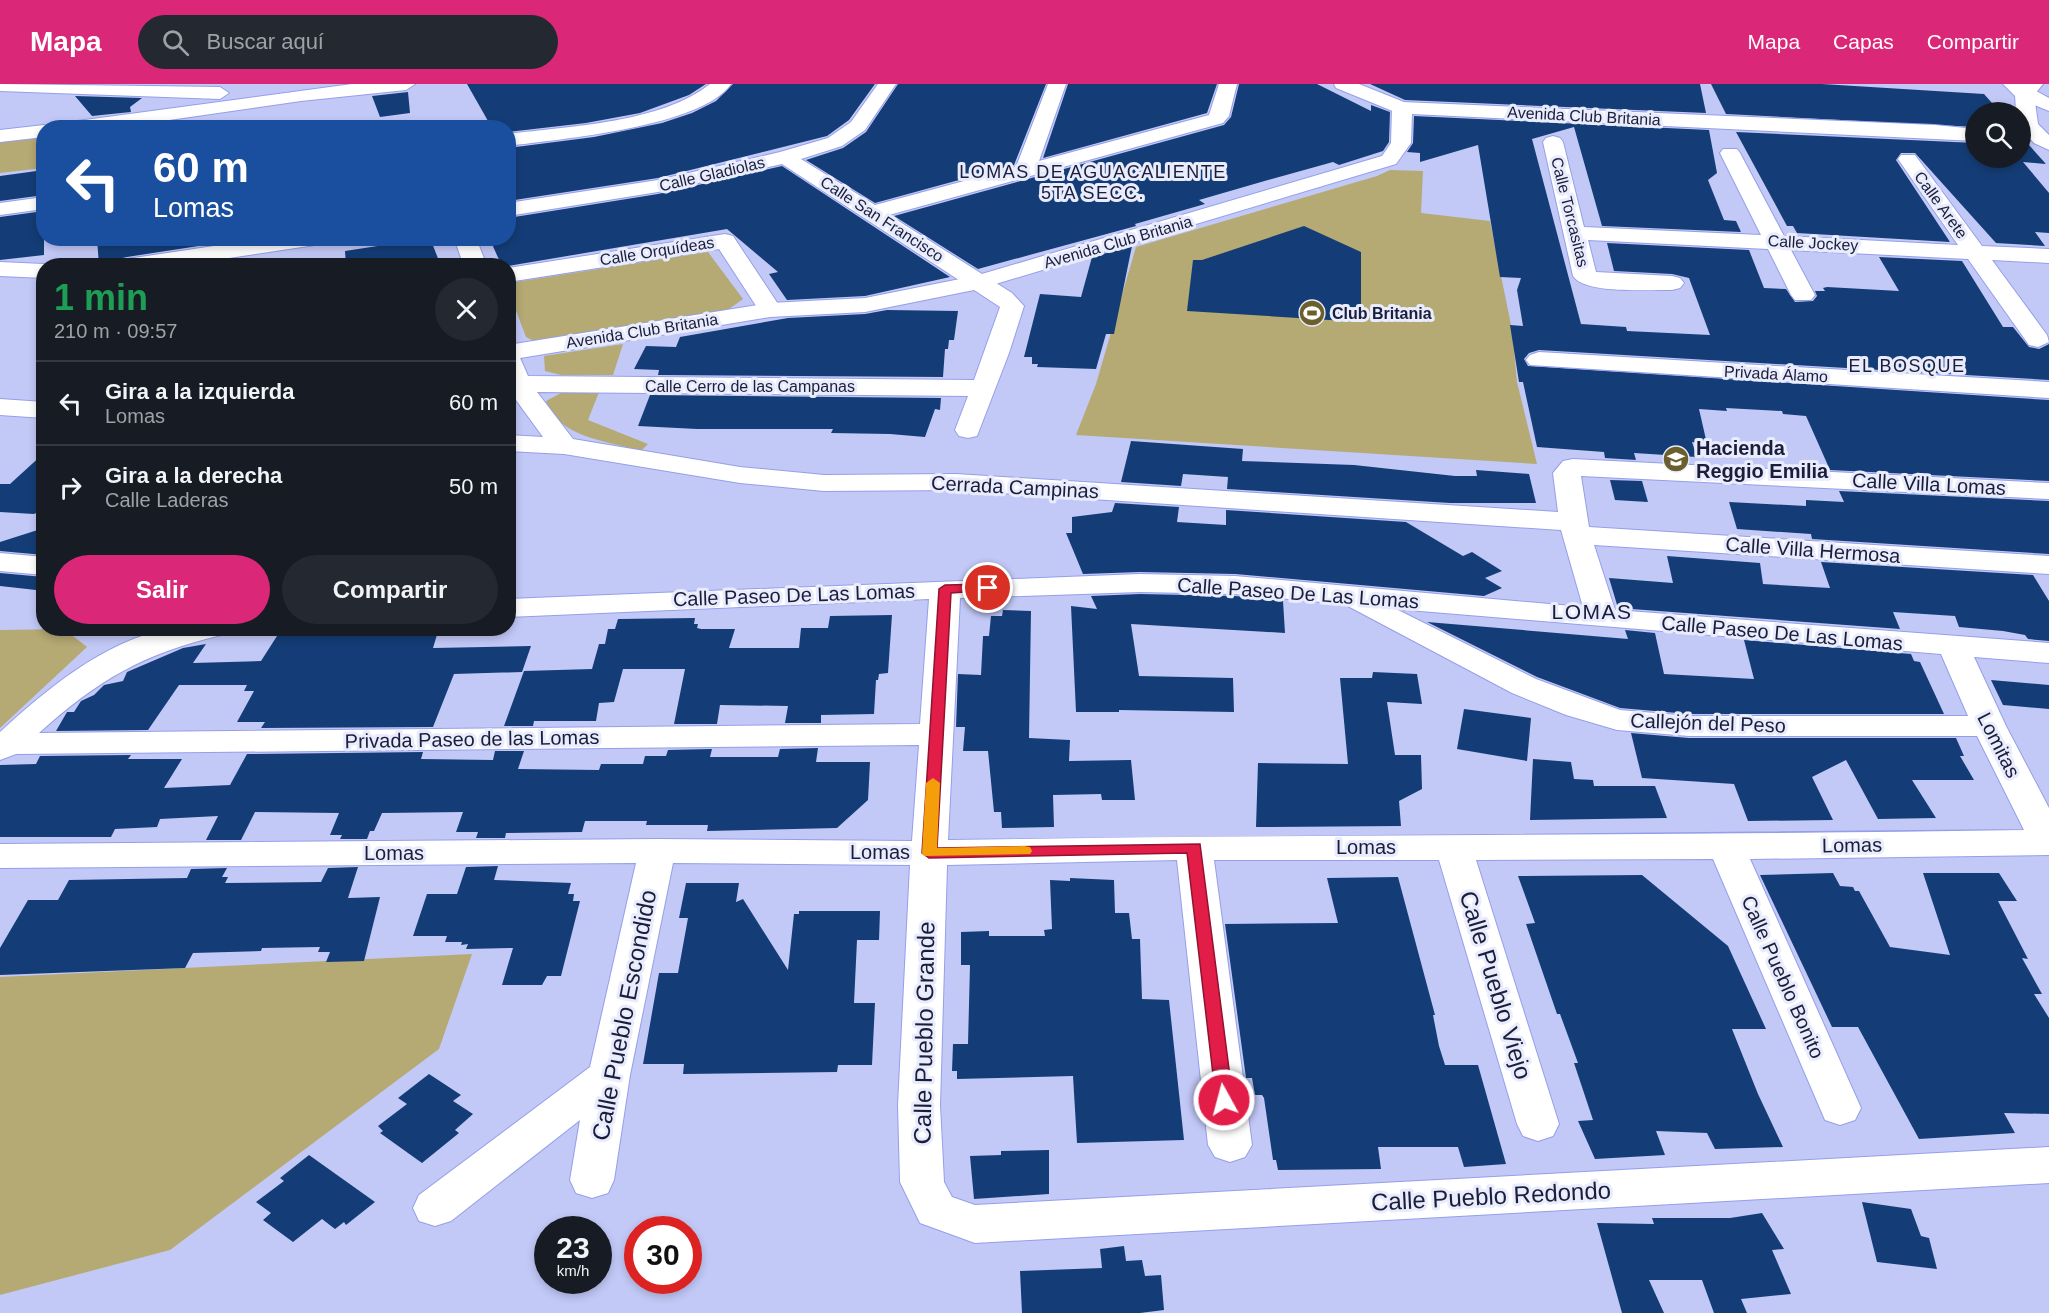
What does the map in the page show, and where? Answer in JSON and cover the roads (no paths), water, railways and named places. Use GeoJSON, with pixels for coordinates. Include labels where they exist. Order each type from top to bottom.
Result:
{"type":"FeatureCollection","features":[{"type":"Feature","properties":{"kind":"street"},"geometry":{"type":"LineString","coordinates":[[126,120],[301,95],[406,84]]}},
{"type":"Feature","properties":{"kind":"street"},"geometry":{"type":"LineString","coordinates":[[516,139],[598,127],[693,105],[714,94],[722,84]]}},
{"type":"Feature","properties":{"kind":"street","name":"Calle Gladiolas"},"geometry":{"type":"LineString","coordinates":[[516,209],[658,186],[785,158],[835,142],[849,134],[887,84]]}},
{"type":"Feature","properties":{"kind":"street"},"geometry":{"type":"LineString","coordinates":[[1024,173],[1057,84]]}},
{"type":"Feature","properties":{"kind":"street"},"geometry":{"type":"LineString","coordinates":[[871,213],[1216,119],[1228,84]]}},
{"type":"Feature","properties":{"kind":"street"},"geometry":{"type":"LineString","coordinates":[[1343,84],[1402,108]]}},
{"type":"Feature","properties":{"kind":"street"},"geometry":{"type":"LineString","coordinates":[[0,85],[301,95]]}},
{"type":"Feature","properties":{"kind":"street"},"geometry":{"type":"LineString","coordinates":[[2023,87],[2049,105]]}},
{"type":"Feature","properties":{"kind":"street"},"geometry":{"type":"LineString","coordinates":[[2023,87],[2023,102]]}},
{"type":"Feature","properties":{"kind":"street","name":"Avenida Club Britania"},"geometry":{"type":"LineString","coordinates":[[516,353],[770,310],[865,305],[979,282],[1389,160],[1398,153],[1402,140],[1402,108],[1965,134]]}},
{"type":"Feature","properties":{"kind":"street"},"geometry":{"type":"LineString","coordinates":[[2031,120],[2049,121]]}},
{"type":"Feature","properties":{"kind":"street","name":"Avenida Club Britania"},"geometry":{"type":"LineString","coordinates":[[1935,131],[1965,128]]}},
{"type":"Feature","properties":{"kind":"street"},"geometry":{"type":"LineString","coordinates":[[0,136],[36,132]]}},
{"type":"Feature","properties":{"kind":"street"},"geometry":{"type":"LineString","coordinates":[[2031,132],[2049,146]]}},
{"type":"Feature","properties":{"kind":"street","name":"Calle Torcasitas"},"geometry":{"type":"LineString","coordinates":[[1553,142],[1586,276],[1590,279],[1672,283]]}},
{"type":"Feature","properties":{"kind":"street"},"geometry":{"type":"LineString","coordinates":[[2031,144],[2049,146]]}},
{"type":"Feature","properties":{"kind":"street"},"geometry":{"type":"LineString","coordinates":[[1730,153],[1773,241],[1803,295]]}},
{"type":"Feature","properties":{"kind":"street","name":"Calle San Francisco"},"geometry":{"type":"LineString","coordinates":[[785,158],[1004,298],[1012,306],[1004,339],[982,388]]}},
{"type":"Feature","properties":{"kind":"street","name":"Calle Arete"},"geometry":{"type":"LineString","coordinates":[[1908,159],[2038,340]]}},
{"type":"Feature","properties":{"kind":"street"},"geometry":{"type":"LineString","coordinates":[[0,209],[36,204]]}},
{"type":"Feature","properties":{"kind":"street","name":"Calle Jockey"},"geometry":{"type":"LineString","coordinates":[[1576,233],[2049,256]]}},
{"type":"Feature","properties":{"kind":"street","name":"Calle Orquídeas"},"geometry":{"type":"LineString","coordinates":[[516,273],[725,242],[770,310]]}},
{"type":"Feature","properties":{"kind":"street"},"geometry":{"type":"LineString","coordinates":[[181,258],[262,246]]}},
{"type":"Feature","properties":{"kind":"street"},"geometry":{"type":"LineString","coordinates":[[0,269],[36,271]]}},
{"type":"Feature","properties":{"kind":"street","name":"Privada Álamo"},"geometry":{"type":"LineString","coordinates":[[1539,360],[2049,390]]}},
{"type":"Feature","properties":{"kind":"street"},"geometry":{"type":"LineString","coordinates":[[516,378],[544,422],[564,446]]}},
{"type":"Feature","properties":{"kind":"street","name":"Calle Cerro de las Campanas"},"geometry":{"type":"LineString","coordinates":[[518,384],[982,388]]}},
{"type":"Feature","properties":{"kind":"street"},"geometry":{"type":"LineString","coordinates":[[968,430],[982,388]]}},
{"type":"Feature","properties":{"kind":"street"},"geometry":{"type":"LineString","coordinates":[[0,393],[36,395]]}},
{"type":"Feature","properties":{"kind":"street"},"geometry":{"type":"LineString","coordinates":[[0,407],[36,409]]}},
{"type":"Feature","properties":{"kind":"street","name":"Cerrada Campinas"},"geometry":{"type":"LineString","coordinates":[[516,443],[564,446],[740,475],[824,483],[956,482],[1575,529]]}},
{"type":"Feature","properties":{"kind":"street","name":"Calle Villa Lomas"},"geometry":{"type":"LineString","coordinates":[[1602,618],[1575,529],[1567,473],[1573,467],[2049,491]]}},
{"type":"Feature","properties":{"kind":"street","name":"Calle Villa Hermosa"},"geometry":{"type":"LineString","coordinates":[[1575,529],[2049,565]]}},
{"type":"Feature","properties":{"kind":"street"},"geometry":{"type":"LineString","coordinates":[[0,562],[36,565]]}},
{"type":"Feature","properties":{"kind":"street","name":"Calle Paseo De Las Lomas"},"geometry":{"type":"LineString","coordinates":[[516,608],[945,589],[1140,583],[1212,585],[2049,653]]}},
{"type":"Feature","properties":{"kind":"street","name":"Calle Pueblo Grande"},"geometry":{"type":"LineString","coordinates":[[936,1210],[922,1182],[919,1105],[929,853],[945,589]]}},
{"type":"Feature","properties":{"kind":"street","name":"Callejón del Peso"},"geometry":{"type":"LineString","coordinates":[[1347,596],[1524,687],[1617,720],[1689,726],[1989,726]]}},
{"type":"Feature","properties":{"kind":"street"},"geometry":{"type":"LineString","coordinates":[[4,748],[80,680],[108,662],[143,646],[180,636]]}},
{"type":"Feature","properties":{"kind":"street","name":"Lomitas"},"geometry":{"type":"LineString","coordinates":[[1953,646],[1989,726],[2049,842]]}},
{"type":"Feature","properties":{"kind":"street","name":"Privada Paseo de las Lomas"},"geometry":{"type":"LineString","coordinates":[[4,748],[936,734]]}},
{"type":"Feature","properties":{"kind":"street","name":"Lomas"},"geometry":{"type":"LineString","coordinates":[[0,856],[657,851],[929,853],[1194,848],[1726,847],[2049,842]]}},
{"type":"Feature","properties":{"kind":"street","name":"Calle Pueblo Viejo"},"geometry":{"type":"LineString","coordinates":[[1454,847],[1538,1124]]}},
{"type":"Feature","properties":{"kind":"street","name":"Calle Pueblo Bonito"},"geometry":{"type":"LineString","coordinates":[[1726,847],[1840,1108]]}},
{"type":"Feature","properties":{"kind":"street"},"geometry":{"type":"LineString","coordinates":[[1194,848],[1230,1145]]}},
{"type":"Feature","properties":{"kind":"street","name":"Calle Pueblo Escondido"},"geometry":{"type":"LineString","coordinates":[[592,1180],[609,1075],[657,851]]}},
{"type":"Feature","properties":{"kind":"street"},"geometry":{"type":"LineString","coordinates":[[435,1208],[609,1075]]}},
{"type":"Feature","properties":{"kind":"street","name":"Calle Pueblo Redondo"},"geometry":{"type":"LineString","coordinates":[[936,1210],[975,1224],[2049,1166]]}},
{"type":"Feature","properties":{"kind":"place","name":"Club Britania"},"geometry":{"type":"Point","coordinates":[1312,313]}},
{"type":"Feature","properties":{"kind":"place","name":"Hacienda Reggio Emilia"},"geometry":{"type":"Point","coordinates":[1676,459]}},
{"type":"Feature","properties":{"kind":"district","name":"LOMAS DE AGUACALIENTE 5TA SECC."},"geometry":{"type":"Point","coordinates":[1093,182]}},
{"type":"Feature","properties":{"kind":"district","name":"EL BOSQUE"},"geometry":{"type":"Point","coordinates":[1907,366]}},
{"type":"Feature","properties":{"kind":"district","name":"LOMAS"},"geometry":{"type":"Point","coordinates":[1592,611]}}]}
